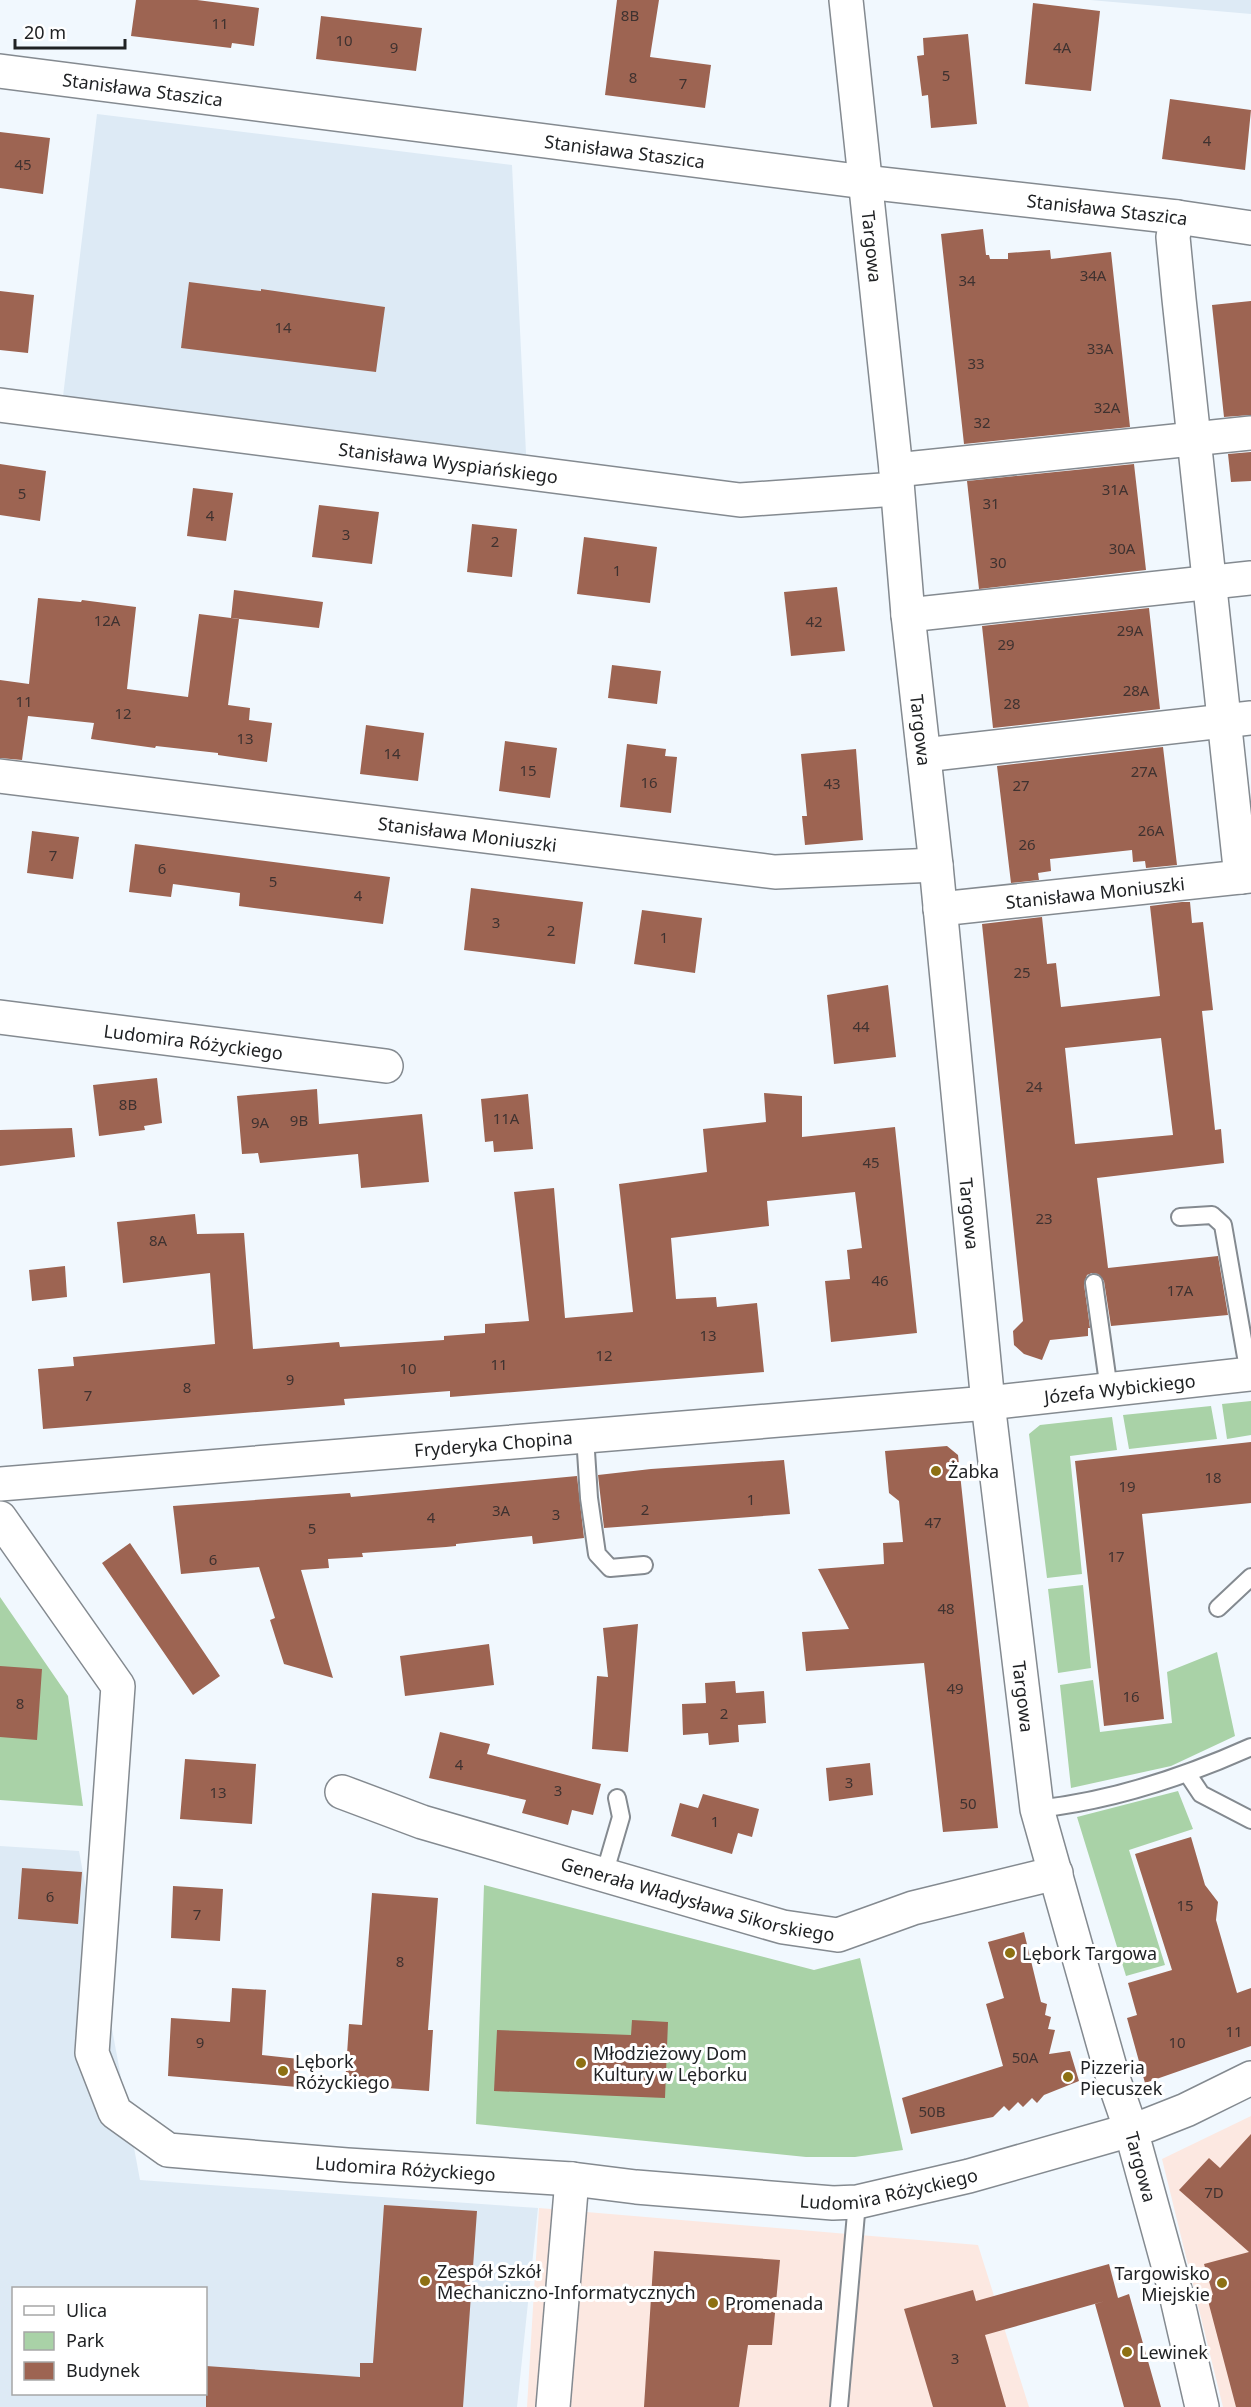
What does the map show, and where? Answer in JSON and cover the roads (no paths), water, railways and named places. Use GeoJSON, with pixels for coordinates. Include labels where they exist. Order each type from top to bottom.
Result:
{"type":"FeatureCollection","features":[{"type":"Feature","properties":{"kind":"street","name":"Targowa"},"geometry":{"type":"LineString","coordinates":[[846,0],[908,615],[936,865],[988,1403],[1037,1809],[1113,2078],[1131,2130],[1175,2290],[1202,2407]]}},
{"type":"Feature","properties":{"kind":"street","name":"Stanisława Staszica"},"geometry":{"type":"LineString","coordinates":[[0,71],[866,182],[1177,217],[1251,228]]}},
{"type":"Feature","properties":{"kind":"street"},"geometry":{"type":"LineString","coordinates":[[1177,217],[1173,237],[1210,582],[1237,720],[1246,877]]}},
{"type":"Feature","properties":{"kind":"street","name":"Stanisława Wyspiańskiego"},"geometry":{"type":"LineString","coordinates":[[0,405],[730,499],[1195,438],[1251,433]]}},
{"type":"Feature","properties":{"kind":"street"},"geometry":{"type":"LineString","coordinates":[[908,615],[1251,578]]}},
{"type":"Feature","properties":{"kind":"street"},"geometry":{"type":"LineString","coordinates":[[924,755],[1237,720]]}},
{"type":"Feature","properties":{"kind":"street","name":"Stanisława Moniuszki"},"geometry":{"type":"LineString","coordinates":[[0,776],[775,872],[936,865]]}},
{"type":"Feature","properties":{"kind":"street","name":"Stanisława Moniuszki"},"geometry":{"type":"LineString","coordinates":[[940,909],[1246,877]]}},
{"type":"Feature","properties":{"kind":"street","name":"Ludomira Różyckiego"},"geometry":{"type":"LineString","coordinates":[[0,1017],[386,1066]]}},
{"type":"Feature","properties":{"kind":"street","name":"Józefa Wybickiego"},"geometry":{"type":"LineString","coordinates":[[988,1403],[1250,1374]]}},
{"type":"Feature","properties":{"kind":"street","name":"Fryderyka Chopina"},"geometry":{"type":"LineString","coordinates":[[0,1484],[988,1403]]}},
{"type":"Feature","properties":{"kind":"street","name":"Ludomira Różyckiego"},"geometry":{"type":"LineString","coordinates":[[0,1518],[118,1686],[92,2053],[115,2112],[168,2151],[572,2179],[833,2203],[856,2202],[969,2176],[1131,2130],[1186,2110],[1251,2078]]}},
{"type":"Feature","properties":{"kind":"street","name":"Generała Władysława Sikorskiego"},"geometry":{"type":"LineString","coordinates":[[342,1792],[422,1822],[783,1927],[838,1935],[914,1908],[1056,1873]]}},
{"type":"Feature","properties":{"kind":"street"},"geometry":{"type":"LineString","coordinates":[[553,2407],[572,2179]]}},
{"type":"Feature","properties":{"kind":"lane"},"geometry":{"type":"LineString","coordinates":[[1180,1217],[1212,1215],[1223,1225],[1250,1374]]}},
{"type":"Feature","properties":{"kind":"lane"},"geometry":{"type":"LineString","coordinates":[[1095,1283],[1109,1390]]}},
{"type":"Feature","properties":{"kind":"lane"},"geometry":{"type":"LineString","coordinates":[[585,1436],[589,1498],[597,1554],[610,1568],[644,1565]]}},
{"type":"Feature","properties":{"kind":"lane"},"geometry":{"type":"LineString","coordinates":[[1218,1608],[1251,1577]]}},
{"type":"Feature","properties":{"kind":"lane"},"geometry":{"type":"LineString","coordinates":[[1037,1809],[1065,1806],[1172,1779],[1251,1747]]}},
{"type":"Feature","properties":{"kind":"lane"},"geometry":{"type":"LineString","coordinates":[[1187,1773],[1201,1794],[1251,1820]]}},
{"type":"Feature","properties":{"kind":"lane"},"geometry":{"type":"LineString","coordinates":[[604,1875],[621,1817],[617,1798]]}},
{"type":"Feature","properties":{"kind":"lane"},"geometry":{"type":"LineString","coordinates":[[838,2407],[856,2202]]}},
{"type":"Feature","properties":{"kind":"place","name":"Żabka"},"geometry":{"type":"Point","coordinates":[936,1471]}},
{"type":"Feature","properties":{"kind":"place","name":"Lębork Targowa"},"geometry":{"type":"Point","coordinates":[1010,1953]}},
{"type":"Feature","properties":{"kind":"place","name":"Młodzieżowy Dom Kultury w Lęborku"},"geometry":{"type":"Point","coordinates":[581,2063]}},
{"type":"Feature","properties":{"kind":"place","name":"Lębork Różyckiego"},"geometry":{"type":"Point","coordinates":[283,2071]}},
{"type":"Feature","properties":{"kind":"place","name":"Pizzeria Piecuszek"},"geometry":{"type":"Point","coordinates":[1068,2077]}},
{"type":"Feature","properties":{"kind":"place","name":"Zespół Szkół Mechaniczno-Informatycznych"},"geometry":{"type":"Point","coordinates":[425,2281]}},
{"type":"Feature","properties":{"kind":"place","name":"Targowisko Miejskie"},"geometry":{"type":"Point","coordinates":[1222,2283]}},
{"type":"Feature","properties":{"kind":"place","name":"Promenada"},"geometry":{"type":"Point","coordinates":[713,2303]}},
{"type":"Feature","properties":{"kind":"place","name":"Lewinek"},"geometry":{"type":"Point","coordinates":[1127,2352]}}]}
